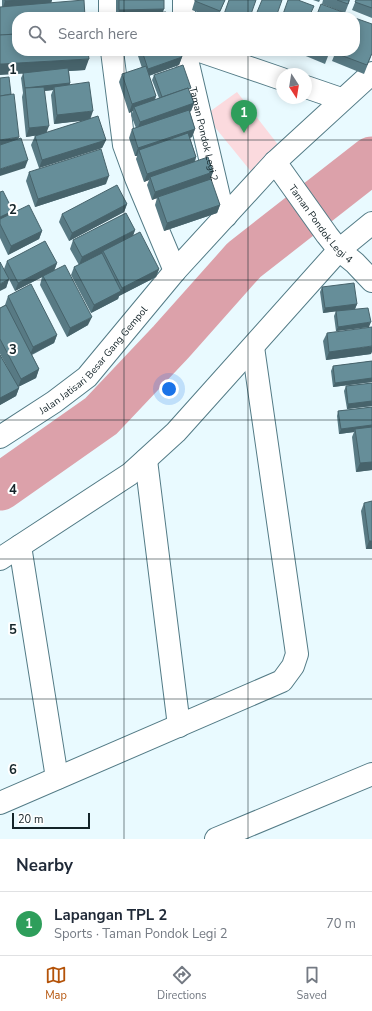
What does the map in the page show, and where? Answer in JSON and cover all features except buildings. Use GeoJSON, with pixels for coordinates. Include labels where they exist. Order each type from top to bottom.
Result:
{"type":"FeatureCollection","features":[{"type":"Feature","properties":{"kind":"street"},"geometry":{"type":"LineString","coordinates":[[110,0],[110,12]]}},
{"type":"Feature","properties":{"kind":"street"},"geometry":{"type":"LineString","coordinates":[[184,0],[184,12]]}},
{"type":"Feature","properties":{"kind":"street"},"geometry":{"type":"LineString","coordinates":[[113,56],[124,145],[136,178],[176,271],[226,216],[281,170],[341,99],[372,73]]}},
{"type":"Feature","properties":{"kind":"street","name":"Taman Pondok Legi 2"},"geometry":{"type":"LineString","coordinates":[[185,56],[221,205],[226,216]]}},
{"type":"Feature","properties":{"kind":"street"},"geometry":{"type":"LineString","coordinates":[[215,56],[276,77]]}},
{"type":"Feature","properties":{"kind":"street"},"geometry":{"type":"LineString","coordinates":[[312,89],[341,99]]}},
{"type":"Feature","properties":{"kind":"street","name":"Taman Pondok Legi 4"},"geometry":{"type":"LineString","coordinates":[[281,170],[333,243],[355,263],[372,282]]}},
{"type":"Feature","properties":{"kind":"street"},"geometry":{"type":"LineString","coordinates":[[0,559],[130,474],[146,460],[176,432],[253,347],[333,243],[372,223]]}},
{"type":"Feature","properties":{"kind":"street","name":"Jalan Jatisari Besar Gang Gempol"},"geometry":{"type":"LineString","coordinates":[[0,437],[54,402],[87,377],[176,271]]}},
{"type":"Feature","properties":{"kind":"street"},"geometry":{"type":"LineString","coordinates":[[0,803],[282,681],[293,666],[297,654],[253,347]]}},
{"type":"Feature","properties":{"kind":"street"},"geometry":{"type":"LineString","coordinates":[[146,460],[179,726]]}},
{"type":"Feature","properties":{"kind":"street"},"geometry":{"type":"LineString","coordinates":[[20,546],[57,778]]}},
{"type":"Feature","properties":{"kind":"street"},"geometry":{"type":"LineString","coordinates":[[216,839],[372,774]]}},
{"type":"Feature","properties":{"kind":"shaded area"},"geometry":{"type":"Polygon","coordinates":[[[237,92],[283,151],[253,174],[205,115],[237,92]]]}},
{"type":"Feature","properties":{"kind":"waterway"},"geometry":{"type":"LineString","coordinates":[[0,487],[101,416],[171,342],[244,260],[372,160]]}},
{"type":"Feature","properties":{"kind":"place","name":"Lapangan TPL 2"},"geometry":{"type":"Point","coordinates":[244,133]}}]}
